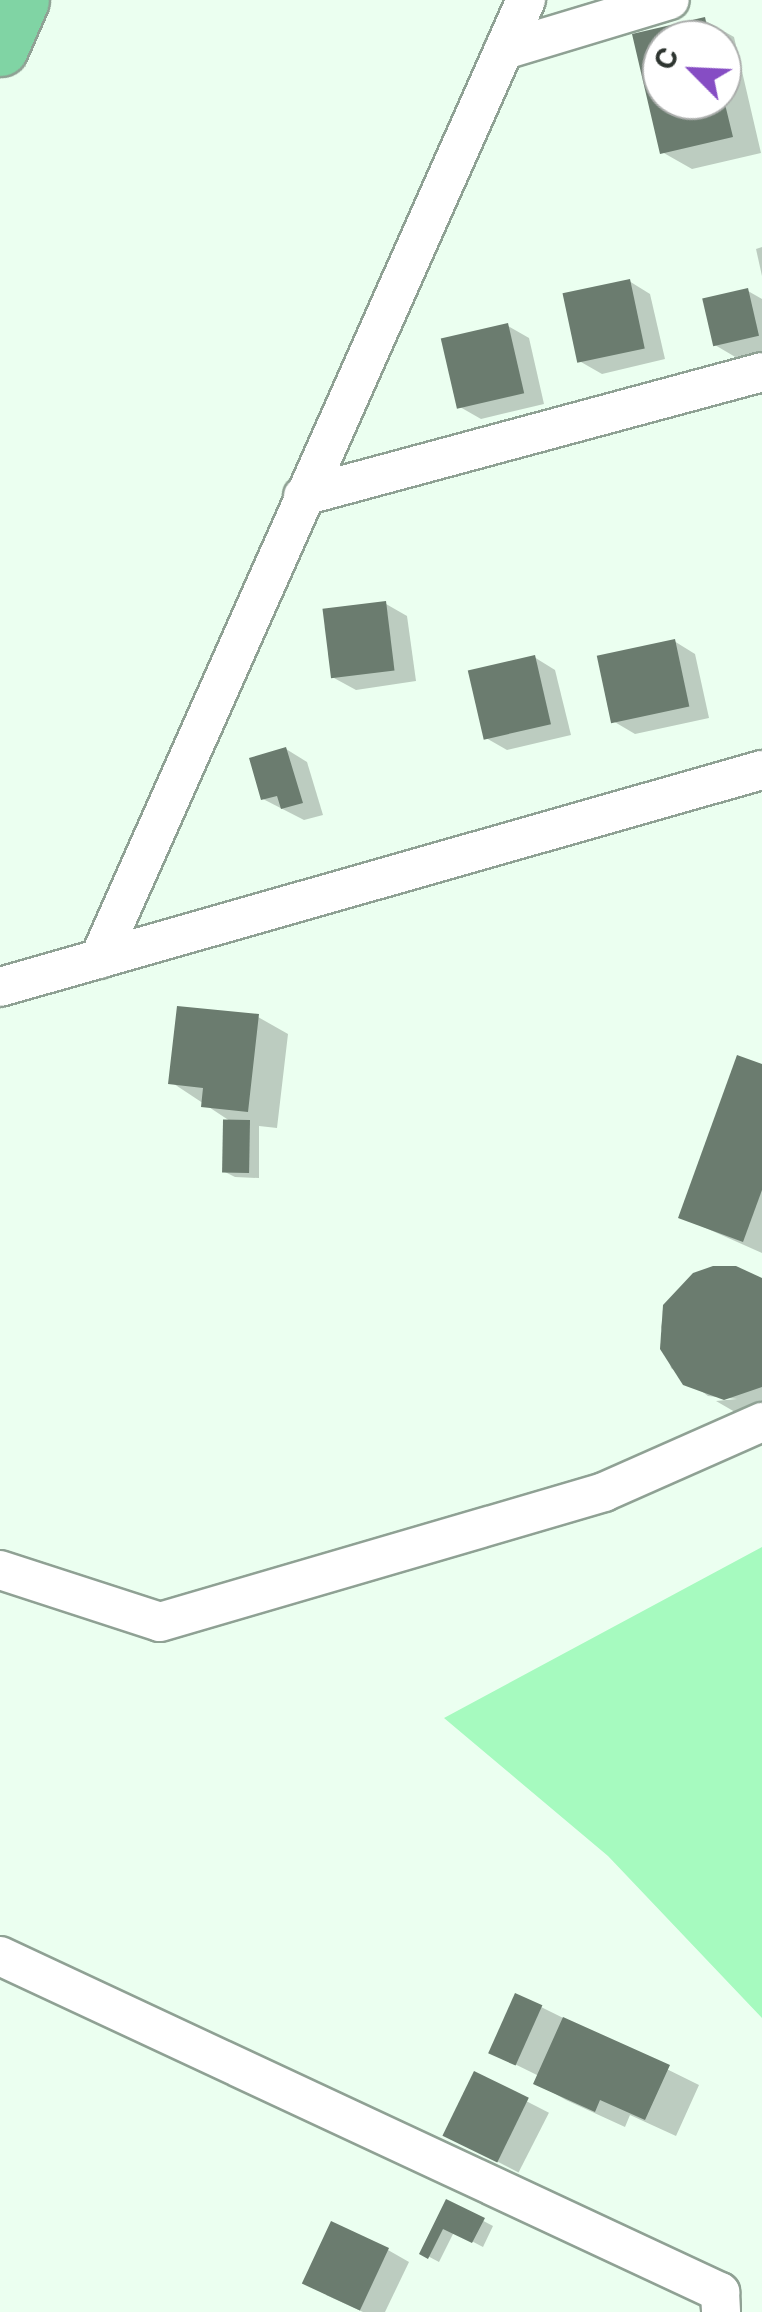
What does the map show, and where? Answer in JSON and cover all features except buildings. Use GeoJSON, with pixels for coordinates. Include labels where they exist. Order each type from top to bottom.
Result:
{"type":"FeatureCollection","features":[{"type":"Feature","properties":{"kind":"main road"},"geometry":{"type":"LineString","coordinates":[[0,48],[20,0]]}},
{"type":"Feature","properties":{"kind":"street"},"geometry":{"type":"LineString","coordinates":[[99,959],[526,0]]}},
{"type":"Feature","properties":{"kind":"street"},"geometry":{"type":"LineString","coordinates":[[504,50],[670,0]]}},
{"type":"Feature","properties":{"kind":"street"},"geometry":{"type":"LineString","coordinates":[[304,496],[762,372]]}},
{"type":"Feature","properties":{"kind":"street"},"geometry":{"type":"LineString","coordinates":[[0,987],[762,770]]}},
{"type":"Feature","properties":{"kind":"street"},"geometry":{"type":"LineString","coordinates":[[0,1570],[160,1622],[604,1492],[762,1422]]}},
{"type":"Feature","properties":{"kind":"street"},"geometry":{"type":"LineString","coordinates":[[0,1956],[720,2292],[721,2312]]}},
{"type":"Feature","properties":{"kind":"green space"},"geometry":{"type":"Polygon","coordinates":[[[762,1547],[762,2018],[608,1856],[444,1718],[762,1547]]]}}]}
